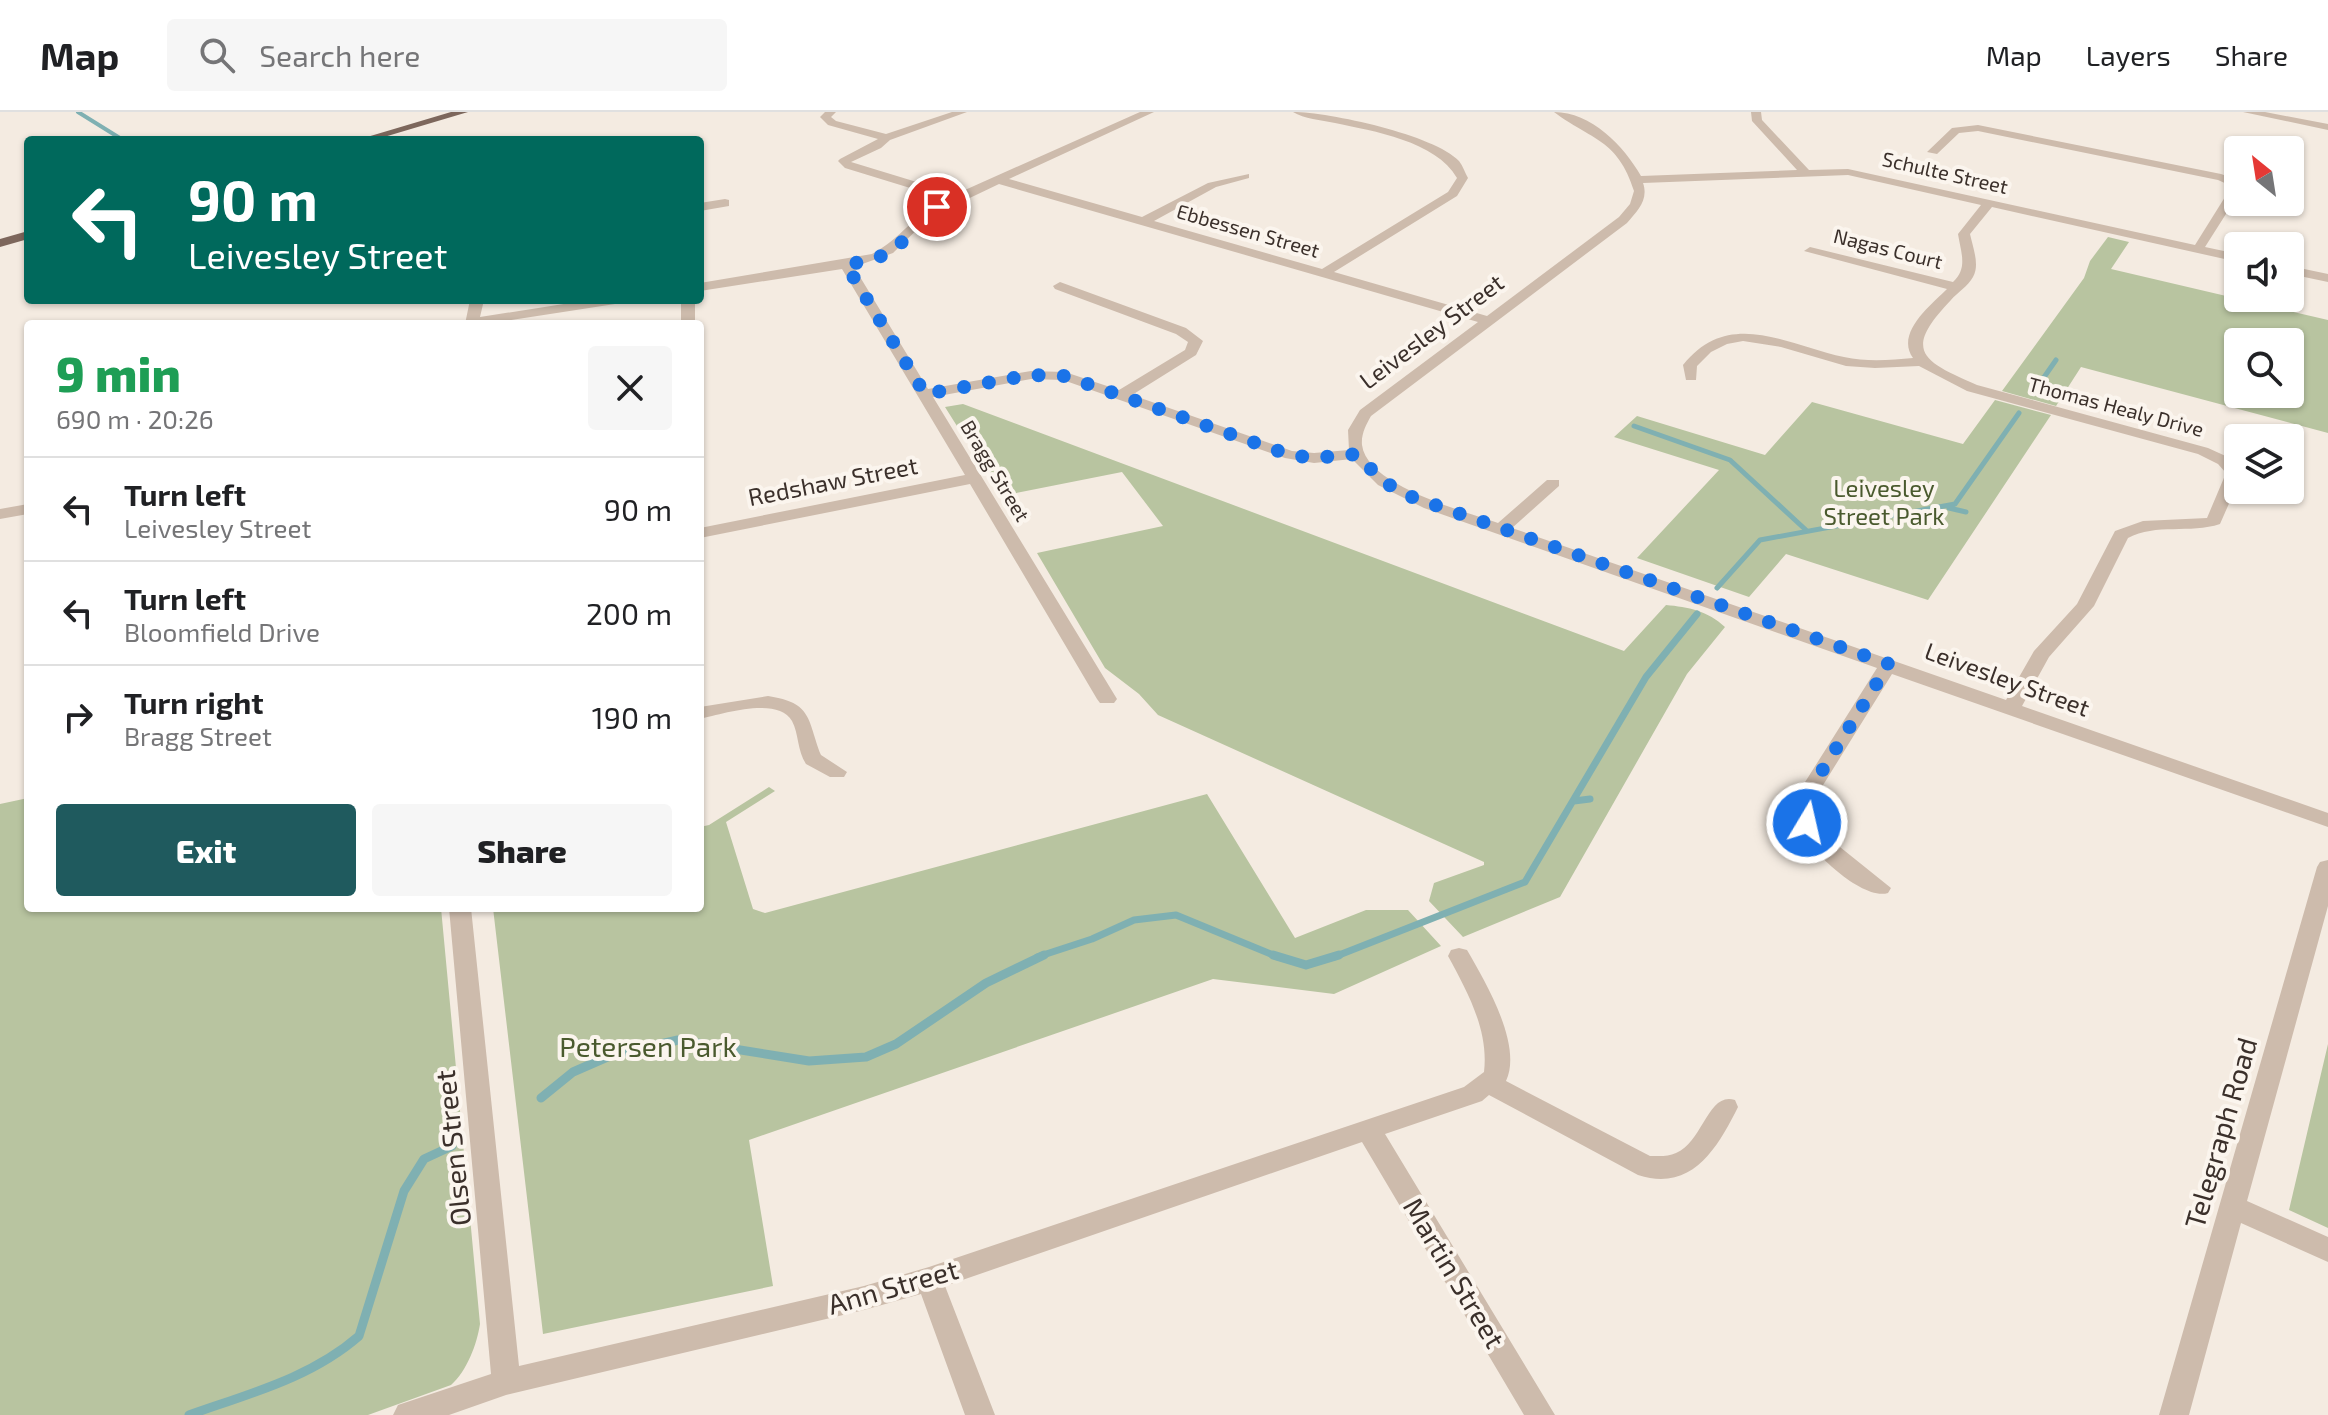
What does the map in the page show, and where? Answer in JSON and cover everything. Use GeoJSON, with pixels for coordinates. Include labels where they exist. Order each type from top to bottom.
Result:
{"type":"FeatureCollection","features":[{"type":"Feature","properties":{"kind":"main road"},"geometry":{"type":"LineString","coordinates":[[376,136],[463,112]]}},
{"type":"Feature","properties":{"kind":"main road"},"geometry":{"type":"LineString","coordinates":[[0,243],[24,236]]}},
{"type":"Feature","properties":{"kind":"street"},"geometry":{"type":"LineString","coordinates":[[831,112],[825,117],[828,121],[886,138]]}},
{"type":"Feature","properties":{"kind":"street"},"geometry":{"type":"LineString","coordinates":[[957,198],[844,163],[886,138],[962,112]]}},
{"type":"Feature","properties":{"kind":"street"},"geometry":{"type":"LineString","coordinates":[[704,286],[874,259],[893,250],[923,216],[1149,112]]}},
{"type":"Feature","properties":{"kind":"street"},"geometry":{"type":"LineString","coordinates":[[1298,112],[1423,144],[1446,156],[1456,165],[1461,177],[1459,189],[1453,194],[1324,273]]}},
{"type":"Feature","properties":{"kind":"street"},"geometry":{"type":"LineString","coordinates":[[1559,112],[1598,132],[1638,180]]}},
{"type":"Feature","properties":{"kind":"street"},"geometry":{"type":"LineString","coordinates":[[1756,112],[1757,121],[1805,172]]}},
{"type":"Feature","properties":{"kind":"street"},"geometry":{"type":"LineString","coordinates":[[2248,112],[2328,127]]}},
{"type":"Feature","properties":{"kind":"street"},"geometry":{"type":"LineString","coordinates":[[1933,152],[1953,131],[1967,126],[2224,177]]}},
{"type":"Feature","properties":{"kind":"street","name":"Schulte Street"},"geometry":{"type":"LineString","coordinates":[[1638,180],[1848,172],[2224,255]]}},
{"type":"Feature","properties":{"kind":"street"},"geometry":{"type":"LineString","coordinates":[[1142,222],[1212,185],[1245,176]]}},
{"type":"Feature","properties":{"kind":"street","name":"Ebbessen Street"},"geometry":{"type":"LineString","coordinates":[[999,180],[1487,320]]}},
{"type":"Feature","properties":{"kind":"street","name":"Leivesley Street"},"geometry":{"type":"LineString","coordinates":[[1638,180],[1639,198],[1623,220],[1365,413],[1354,431],[1357,454],[1372,472],[1395,489],[1501,529],[2328,820]]}},
{"type":"Feature","properties":{"kind":"street"},"geometry":{"type":"LineString","coordinates":[[704,206],[725,203]]}},
{"type":"Feature","properties":{"kind":"street"},"geometry":{"type":"LineString","coordinates":[[1922,361],[1913,347],[1914,334],[1967,276],[1970,264],[1964,234],[1989,203]]}},
{"type":"Feature","properties":{"kind":"street"},"geometry":{"type":"LineString","coordinates":[[2198,249],[2224,208]]}},
{"type":"Feature","properties":{"kind":"street","name":"Nagas Court"},"geometry":{"type":"LineString","coordinates":[[1810,251],[1956,287]]}},
{"type":"Feature","properties":{"kind":"street","name":"Bragg Street"},"geometry":{"type":"LineString","coordinates":[[846,265],[1107,699]]}},
{"type":"Feature","properties":{"kind":"street"},"geometry":{"type":"LineString","coordinates":[[2304,273],[2328,278]]}},
{"type":"Feature","properties":{"kind":"street"},"geometry":{"type":"LineString","coordinates":[[1060,286],[1181,331],[1196,341],[1212,339]]}},
{"type":"Feature","properties":{"kind":"street"},"geometry":{"type":"LineString","coordinates":[[491,320],[590,304]]}},
{"type":"Feature","properties":{"kind":"street"},"geometry":{"type":"LineString","coordinates":[[1691,377],[1690,365],[1709,345],[1732,330],[1859,364],[1922,361]]}},
{"type":"Feature","properties":{"kind":"street"},"geometry":{"type":"LineString","coordinates":[[1121,395],[1191,352],[1196,341]]}},
{"type":"Feature","properties":{"kind":"street","name":"Thomas Healy Drive"},"geometry":{"type":"LineString","coordinates":[[1922,361],[1944,376],[1972,388],[2193,448],[2224,461]]}},
{"type":"Feature","properties":{"kind":"street"},"geometry":{"type":"LineString","coordinates":[[925,394],[1042,375],[1065,376],[1290,455],[1314,458],[1357,454]]}},
{"type":"Feature","properties":{"kind":"street","name":"Redshaw Street"},"geometry":{"type":"LineString","coordinates":[[704,532],[976,478]]}},
{"type":"Feature","properties":{"kind":"street"},"geometry":{"type":"LineString","coordinates":[[1501,529],[1553,483]]}},
{"type":"Feature","properties":{"kind":"street","name":"Thomas Healy Drive"},"geometry":{"type":"LineString","coordinates":[[2012,707],[2041,655],[2085,606],[2121,535],[2150,524],[2193,527],[2214,521],[2224,500]]}},
{"type":"Feature","properties":{"kind":"street"},"geometry":{"type":"LineString","coordinates":[[0,514],[24,510]]}},
{"type":"Feature","properties":{"kind":"street"},"geometry":{"type":"LineString","coordinates":[[1880,888],[1828,851],[1815,836],[1803,810],[1805,798],[1889,664]]}},
{"type":"Feature","properties":{"kind":"street"},"geometry":{"type":"LineString","coordinates":[[704,712],[766,702],[787,707],[800,717],[813,759],[837,772]]}},
{"type":"Feature","properties":{"kind":"street","name":"Telegraph Road"},"geometry":{"type":"LineString","coordinates":[[2174,1415],[2328,867]]}},
{"type":"Feature","properties":{"kind":"street","name":"Olsen Street"},"geometry":{"type":"LineString","coordinates":[[460,912],[506,1382]]}},
{"type":"Feature","properties":{"kind":"street"},"geometry":{"type":"LineString","coordinates":[[1459,956],[1481,995],[1497,1052],[1496,1076],[1489,1084],[1647,1167],[1674,1167],[1698,1154],[1726,1107]]}},
{"type":"Feature","properties":{"kind":"street","name":"Ann Street"},"geometry":{"type":"LineString","coordinates":[[408,1415],[506,1382],[929,1279],[1369,1131],[1473,1094],[1489,1084]]}},
{"type":"Feature","properties":{"kind":"street","name":"Martin Street"},"geometry":{"type":"LineString","coordinates":[[1369,1131],[1540,1415]]}},
{"type":"Feature","properties":{"kind":"street"},"geometry":{"type":"LineString","coordinates":[[2231,1206],[2328,1250]]}},
{"type":"Feature","properties":{"kind":"street"},"geometry":{"type":"LineString","coordinates":[[929,1279],[980,1415]]}},
{"type":"Feature","properties":{"kind":"green space"},"geometry":{"type":"Polygon","coordinates":[[[2108,237],[2129,242],[2111,269],[2224,296],[2224,312],[2294,312],[2328,320],[2328,433],[2304,427],[2304,424],[2234,408],[2304,408],[2304,328],[2224,328],[2224,405],[2081,367],[2056,406],[2002,391],[2084,278],[2090,261],[2108,237]]]}},
{"type":"Feature","properties":{"kind":"green space","name":"Leivesley Street Park"},"geometry":{"type":"Polygon","coordinates":[[[1995,400],[2051,415],[1928,600],[1786,554],[1749,597],[1637,558],[1719,470],[1614,437],[1637,416],[1765,455],[1812,402],[1963,444],[1995,400]]]}},
{"type":"Feature","properties":{"kind":"green space"},"geometry":{"type":"Polygon","coordinates":[[[963,404],[1624,651],[1666,605],[1697,611],[1725,627],[1687,674],[1560,897],[1463,937],[1429,901],[1434,883],[1484,865],[1484,862],[1158,715],[1139,694],[1105,668],[1037,553],[1163,526],[1122,472],[1001,496],[945,407],[963,404]]]}},
{"type":"Feature","properties":{"kind":"green space","name":"Petersen Park"},"geometry":{"type":"Polygon","coordinates":[[[769,787],[775,791],[726,822],[753,909],[765,913],[1207,794],[1295,938],[1366,910],[1408,910],[1441,946],[1334,994],[1213,979],[749,1140],[773,1286],[543,1334],[493,912],[704,912],[704,826],[769,787]]]}},
{"type":"Feature","properties":{"kind":"green space"},"geometry":{"type":"Polygon","coordinates":[[[24,799],[24,912],[441,912],[480,1324],[470,1357],[451,1385],[368,1415],[0,1415],[0,804],[24,799]]]}},
{"type":"Feature","properties":{"kind":"green space"},"geometry":{"type":"Polygon","coordinates":[[[2328,1044],[2328,1228],[2289,1210],[2328,1044]]]}},
{"type":"Feature","properties":{"kind":"waterway"},"geometry":{"type":"LineString","coordinates":[[78,112],[117,136]]}},
{"type":"Feature","properties":{"kind":"waterway"},"geometry":{"type":"LineString","coordinates":[[2033,393],[2056,360]]}},
{"type":"Feature","properties":{"kind":"waterway"},"geometry":{"type":"LineString","coordinates":[[1717,588],[1760,540],[1955,504],[2019,413]]}},
{"type":"Feature","properties":{"kind":"waterway"},"geometry":{"type":"LineString","coordinates":[[1634,426],[1730,460],[1807,531]]}},
{"type":"Feature","properties":{"kind":"waterway"},"geometry":{"type":"LineString","coordinates":[[1949,508],[1966,512]]}},
{"type":"Feature","properties":{"kind":"waterway"},"geometry":{"type":"LineString","coordinates":[[1334,957],[1525,882],[1646,677],[1697,614]]}},
{"type":"Feature","properties":{"kind":"waterway"},"geometry":{"type":"LineString","coordinates":[[1574,801],[1590,799]]}},
{"type":"Feature","properties":{"kind":"waterway"},"geometry":{"type":"LineString","coordinates":[[1037,957],[1092,939],[1134,920],[1176,915],[1274,955]]}},
{"type":"Feature","properties":{"kind":"waterway"},"geometry":{"type":"LineString","coordinates":[[541,1098],[573,1072],[612,1055],[678,1040],[809,1061],[866,1057],[896,1044],[986,983],[1044,955]]}},
{"type":"Feature","properties":{"kind":"waterway"},"geometry":{"type":"LineString","coordinates":[[1274,955],[1306,965],[1339,955]]}},
{"type":"Feature","properties":{"kind":"waterway"},"geometry":{"type":"LineString","coordinates":[[1274,955],[1278,957]]}},
{"type":"Feature","properties":{"kind":"waterway"},"geometry":{"type":"LineString","coordinates":[[189,1415],[300,1374],[359,1336],[404,1191],[424,1159],[452,1146]]}},
{"type":"Feature","properties":{"kind":"route"},"geometry":{"type":"LineString","coordinates":[[937,207],[928,211],[893,250],[874,259],[846,265],[925,394],[1031,375],[1065,376],[1290,455],[1328,458],[1357,454],[1382,481],[1412,497],[1889,664],[1805,798],[1803,810],[1807,823]]}}]}
